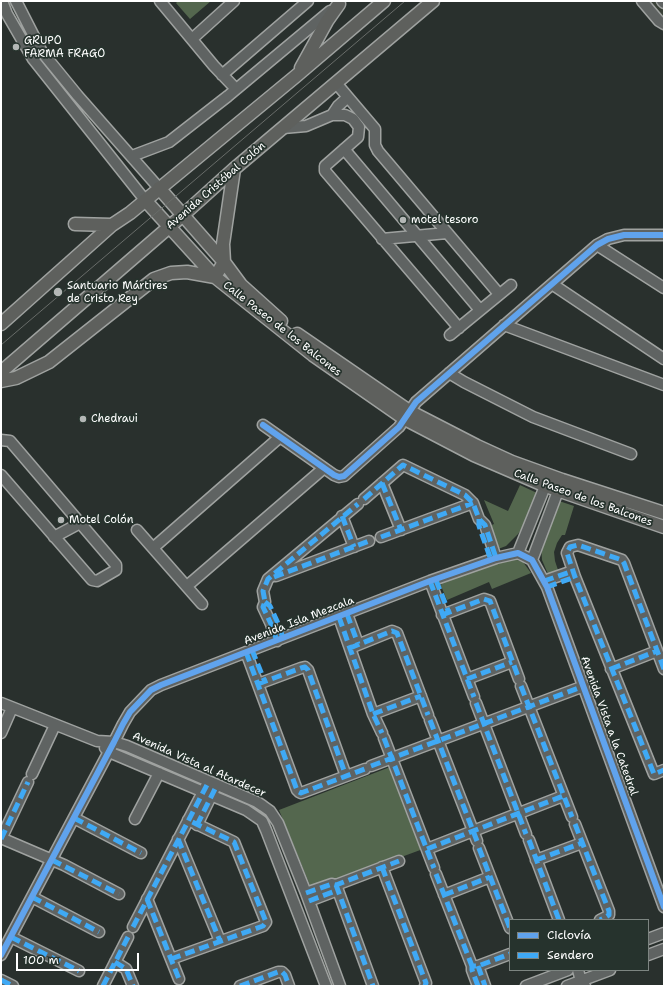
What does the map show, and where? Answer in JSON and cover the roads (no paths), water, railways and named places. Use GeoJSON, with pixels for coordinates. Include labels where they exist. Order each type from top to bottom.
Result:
{"type":"FeatureCollection","features":[{"type":"Feature","properties":{"kind":"main road"},"geometry":{"type":"LineString","coordinates":[[1,324],[112,225],[130,213],[384,1]]}},
{"type":"Feature","properties":{"kind":"main road","name":"Avenida Cristóbal Colón"},"geometry":{"type":"LineString","coordinates":[[1,372],[234,169],[433,1]]}},
{"type":"Feature","properties":{"kind":"main road"},"geometry":{"type":"LineString","coordinates":[[296,76],[328,21],[341,2]]}},
{"type":"Feature","properties":{"kind":"main road"},"geometry":{"type":"LineString","coordinates":[[1,381],[16,378],[49,362],[154,279],[171,273],[187,272],[215,277],[224,262],[223,244],[234,169]]}},
{"type":"Feature","properties":{"kind":"main road","name":"Calle Paseo de los Balcones"},"geometry":{"type":"LineString","coordinates":[[159,188],[224,262],[241,285],[289,328],[407,415]]}},
{"type":"Feature","properties":{"kind":"main road","name":"Calle Paseo de los Balcones"},"geometry":{"type":"LineString","coordinates":[[145,200],[215,277],[313,356],[407,415],[474,455],[560,485],[664,513]]}},
{"type":"Feature","properties":{"kind":"main road"},"geometry":{"type":"LineString","coordinates":[[75,224],[112,225]]}},
{"type":"Feature","properties":{"kind":"main road","name":"Calle Paseo de los Balcones"},"geometry":{"type":"LineString","coordinates":[[560,485],[664,527]]}},
{"type":"Feature","properties":{"kind":"street","name":"Calle Paseo de los Balcones"},"geometry":{"type":"LineString","coordinates":[[2,1],[7,14],[33,59],[145,200]]}},
{"type":"Feature","properties":{"kind":"street","name":"Calle Paseo de los Balcones"},"geometry":{"type":"LineString","coordinates":[[16,1],[42,52],[78,96],[159,188]]}},
{"type":"Feature","properties":{"kind":"street"},"geometry":{"type":"LineString","coordinates":[[160,1],[222,75],[236,89]]}},
{"type":"Feature","properties":{"kind":"street"},"geometry":{"type":"LineString","coordinates":[[222,75],[308,1]]}},
{"type":"Feature","properties":{"kind":"street"},"geometry":{"type":"LineString","coordinates":[[642,1],[659,21],[664,24]]}},
{"type":"Feature","properties":{"kind":"street"},"geometry":{"type":"LineString","coordinates":[[192,39],[231,2]]}},
{"type":"Feature","properties":{"kind":"street"},"geometry":{"type":"LineString","coordinates":[[132,156],[169,142],[341,2]]}},
{"type":"Feature","properties":{"kind":"street"},"geometry":{"type":"LineString","coordinates":[[336,83],[375,129],[375,144],[378,151],[499,294]]}},
{"type":"Feature","properties":{"kind":"street"},"geometry":{"type":"LineString","coordinates":[[332,115],[338,106],[348,97]]}},
{"type":"Feature","properties":{"kind":"street"},"geometry":{"type":"LineString","coordinates":[[283,128],[306,126],[332,115],[349,116],[354,119],[359,128],[358,137],[325,166],[324,171],[459,328]]}},
{"type":"Feature","properties":{"kind":"street"},"geometry":{"type":"LineString","coordinates":[[344,149],[480,310]]}},
{"type":"Feature","properties":{"kind":"street"},"geometry":{"type":"LineString","coordinates":[[131,182],[132,172],[139,170],[145,172]]}},
{"type":"Feature","properties":{"kind":"street"},"geometry":{"type":"LineString","coordinates":[[382,238],[447,233]]}},
{"type":"Feature","properties":{"kind":"street"},"geometry":{"type":"LineString","coordinates":[[263,425],[336,477],[344,476],[399,427],[416,402],[597,245],[608,239],[624,235],[664,236]]}},
{"type":"Feature","properties":{"kind":"street"},"geometry":{"type":"LineString","coordinates":[[597,245],[664,288]]}},
{"type":"Feature","properties":{"kind":"street"},"geometry":{"type":"LineString","coordinates":[[552,284],[664,359]]}},
{"type":"Feature","properties":{"kind":"street"},"geometry":{"type":"LineString","coordinates":[[450,335],[511,285]]}},
{"type":"Feature","properties":{"kind":"street"},"geometry":{"type":"LineString","coordinates":[[504,325],[664,385]]}},
{"type":"Feature","properties":{"kind":"street"},"geometry":{"type":"LineString","coordinates":[[449,373],[533,417],[631,454]]}},
{"type":"Feature","properties":{"kind":"street"},"geometry":{"type":"LineString","coordinates":[[153,548],[280,437]]}},
{"type":"Feature","properties":{"kind":"street"},"geometry":{"type":"LineString","coordinates":[[1,440],[10,441],[116,565],[114,571],[97,581],[92,580],[1,474]]}},
{"type":"Feature","properties":{"kind":"street"},"geometry":{"type":"LineString","coordinates":[[280,639],[277,621],[270,606],[265,602],[263,591],[268,579],[404,465],[465,495],[473,503],[479,519],[484,525],[493,559]]}},
{"type":"Feature","properties":{"kind":"street"},"geometry":{"type":"LineString","coordinates":[[187,586],[324,468]]}},
{"type":"Feature","properties":{"kind":"street"},"geometry":{"type":"LineString","coordinates":[[526,557],[548,481]]}},
{"type":"Feature","properties":{"kind":"street"},"geometry":{"type":"LineString","coordinates":[[382,483],[402,530]]}},
{"type":"Feature","properties":{"kind":"street"},"geometry":{"type":"LineString","coordinates":[[526,557],[560,485]]}},
{"type":"Feature","properties":{"kind":"street"},"geometry":{"type":"LineString","coordinates":[[381,537],[473,503]]}},
{"type":"Feature","properties":{"kind":"street"},"geometry":{"type":"LineString","coordinates":[[342,516],[354,547]]}},
{"type":"Feature","properties":{"kind":"street"},"geometry":{"type":"LineString","coordinates":[[54,537],[80,524]]}},
{"type":"Feature","properties":{"kind":"street"},"geometry":{"type":"LineString","coordinates":[[137,530],[202,604]]}},
{"type":"Feature","properties":{"kind":"street"},"geometry":{"type":"LineString","coordinates":[[268,579],[369,541]]}},
{"type":"Feature","properties":{"kind":"street"},"geometry":{"type":"LineString","coordinates":[[664,669],[622,560],[583,546],[573,545],[568,549],[567,553],[611,669],[654,774],[664,770]]}},
{"type":"Feature","properties":{"kind":"street","name":"Avenida Isla Mezcala"},"geometry":{"type":"LineString","coordinates":[[1,956],[130,712],[152,690],[161,685],[433,580],[493,559],[526,557]]}},
{"type":"Feature","properties":{"kind":"street","name":"Avenida Vista a la Catedral"},"geometry":{"type":"LineString","coordinates":[[526,557],[545,584],[585,688],[664,907]]}},
{"type":"Feature","properties":{"kind":"street"},"geometry":{"type":"LineString","coordinates":[[545,584],[574,574]]}},
{"type":"Feature","properties":{"kind":"street"},"geometry":{"type":"LineString","coordinates":[[433,580],[446,614],[467,679],[559,919]]}},
{"type":"Feature","properties":{"kind":"street"},"geometry":{"type":"LineString","coordinates":[[446,614],[484,599],[490,601],[529,708],[609,911],[609,915],[603,919]]}},
{"type":"Feature","properties":{"kind":"street"},"geometry":{"type":"LineString","coordinates":[[343,616],[354,646],[373,714],[383,735],[444,895],[474,967],[485,986]]}},
{"type":"Feature","properties":{"kind":"street"},"geometry":{"type":"LineString","coordinates":[[354,646],[392,631],[397,633],[509,925]]}},
{"type":"Feature","properties":{"kind":"street"},"geometry":{"type":"LineString","coordinates":[[249,651],[262,683],[297,790],[302,793],[484,723],[585,688]]}},
{"type":"Feature","properties":{"kind":"street"},"geometry":{"type":"LineString","coordinates":[[611,669],[657,651]]}},
{"type":"Feature","properties":{"kind":"street"},"geometry":{"type":"LineString","coordinates":[[467,679],[512,662]]}},
{"type":"Feature","properties":{"kind":"street"},"geometry":{"type":"LineString","coordinates":[[262,683],[301,668],[308,670],[346,776]]}},
{"type":"Feature","properties":{"kind":"street"},"geometry":{"type":"LineString","coordinates":[[373,714],[421,696]]}},
{"type":"Feature","properties":{"kind":"street","name":"Avenida Vista al Atardecer"},"geometry":{"type":"LineString","coordinates":[[1,703],[97,741],[114,742],[127,746],[256,802],[270,812],[278,823],[308,897],[340,986]]}},
{"type":"Feature","properties":{"kind":"street"},"geometry":{"type":"LineString","coordinates":[[1,733],[12,708]]}},
{"type":"Feature","properties":{"kind":"street"},"geometry":{"type":"LineString","coordinates":[[55,725],[1,839],[52,860],[119,894]]}},
{"type":"Feature","properties":{"kind":"street","name":"Avenida Vista al Atardecer"},"geometry":{"type":"LineString","coordinates":[[97,741],[109,752],[251,813],[262,822],[326,986]]}},
{"type":"Feature","properties":{"kind":"street"},"geometry":{"type":"LineString","coordinates":[[135,819],[159,773]]}},
{"type":"Feature","properties":{"kind":"street"},"geometry":{"type":"LineString","coordinates":[[133,927],[178,839],[192,822],[213,783]]}},
{"type":"Feature","properties":{"kind":"street"},"geometry":{"type":"LineString","coordinates":[[427,849],[563,796]]}},
{"type":"Feature","properties":{"kind":"street"},"geometry":{"type":"LineString","coordinates":[[74,818],[141,852]]}},
{"type":"Feature","properties":{"kind":"street"},"geometry":{"type":"LineString","coordinates":[[171,959],[263,926],[266,922],[234,842],[192,822]]}},
{"type":"Feature","properties":{"kind":"street"},"geometry":{"type":"LineString","coordinates":[[178,839],[220,941]]}},
{"type":"Feature","properties":{"kind":"street"},"geometry":{"type":"LineString","coordinates":[[536,860],[582,843]]}},
{"type":"Feature","properties":{"kind":"street"},"geometry":{"type":"LineString","coordinates":[[308,897],[337,887],[399,861]]}},
{"type":"Feature","properties":{"kind":"street"},"geometry":{"type":"LineString","coordinates":[[382,868],[426,983],[425,986]]}},
{"type":"Feature","properties":{"kind":"street"},"geometry":{"type":"LineString","coordinates":[[444,895],[490,877]]}},
{"type":"Feature","properties":{"kind":"street"},"geometry":{"type":"LineString","coordinates":[[337,887],[373,986]]}},
{"type":"Feature","properties":{"kind":"street"},"geometry":{"type":"LineString","coordinates":[[32,897],[99,932]]}},
{"type":"Feature","properties":{"kind":"street"},"geometry":{"type":"LineString","coordinates":[[147,899],[179,979]]}},
{"type":"Feature","properties":{"kind":"street"},"geometry":{"type":"LineString","coordinates":[[649,939],[664,933]]}},
{"type":"Feature","properties":{"kind":"street"},"geometry":{"type":"LineString","coordinates":[[11,936],[79,972]]}},
{"type":"Feature","properties":{"kind":"street"},"geometry":{"type":"LineString","coordinates":[[103,986],[128,937]]}},
{"type":"Feature","properties":{"kind":"street"},"geometry":{"type":"LineString","coordinates":[[649,955],[664,949]]}},
{"type":"Feature","properties":{"kind":"street"},"geometry":{"type":"LineString","coordinates":[[474,967],[509,954]]}},
{"type":"Feature","properties":{"kind":"street"},"geometry":{"type":"LineString","coordinates":[[115,962],[126,969],[133,986]]}},
{"type":"Feature","properties":{"kind":"street"},"geometry":{"type":"LineString","coordinates":[[474,967],[478,986]]}},
{"type":"Feature","properties":{"kind":"street"},"geometry":{"type":"LineString","coordinates":[[526,986],[565,971]]}},
{"type":"Feature","properties":{"kind":"street"},"geometry":{"type":"LineString","coordinates":[[579,971],[585,980]]}},
{"type":"Feature","properties":{"kind":"street"},"geometry":{"type":"LineString","coordinates":[[567,986],[608,971]]}},
{"type":"Feature","properties":{"kind":"street"},"geometry":{"type":"LineString","coordinates":[[240,986],[280,972],[284,974],[289,986]]}},
{"type":"Feature","properties":{"kind":"street"},"geometry":{"type":"LineString","coordinates":[[1,980],[13,986]]}},
{"type":"Feature","properties":{"kind":"tram line"},"geometry":{"type":"LineString","coordinates":[[1,345],[405,1]]}},
{"type":"Feature","properties":{"kind":"place","name":"GRUPO FARMA FRAGO"},"geometry":{"type":"Point","coordinates":[16,47]}},
{"type":"Feature","properties":{"kind":"place","name":"motel tesoro"},"geometry":{"type":"Point","coordinates":[403,220]}},
{"type":"Feature","properties":{"kind":"place","name":"Santuario Mártires de Cristo Rey"},"geometry":{"type":"Point","coordinates":[58,292]}},
{"type":"Feature","properties":{"kind":"place","name":"Chedraui"},"geometry":{"type":"Point","coordinates":[83,419]}},
{"type":"Feature","properties":{"kind":"place","name":"Motel Colón"},"geometry":{"type":"Point","coordinates":[61,520]}}]}
